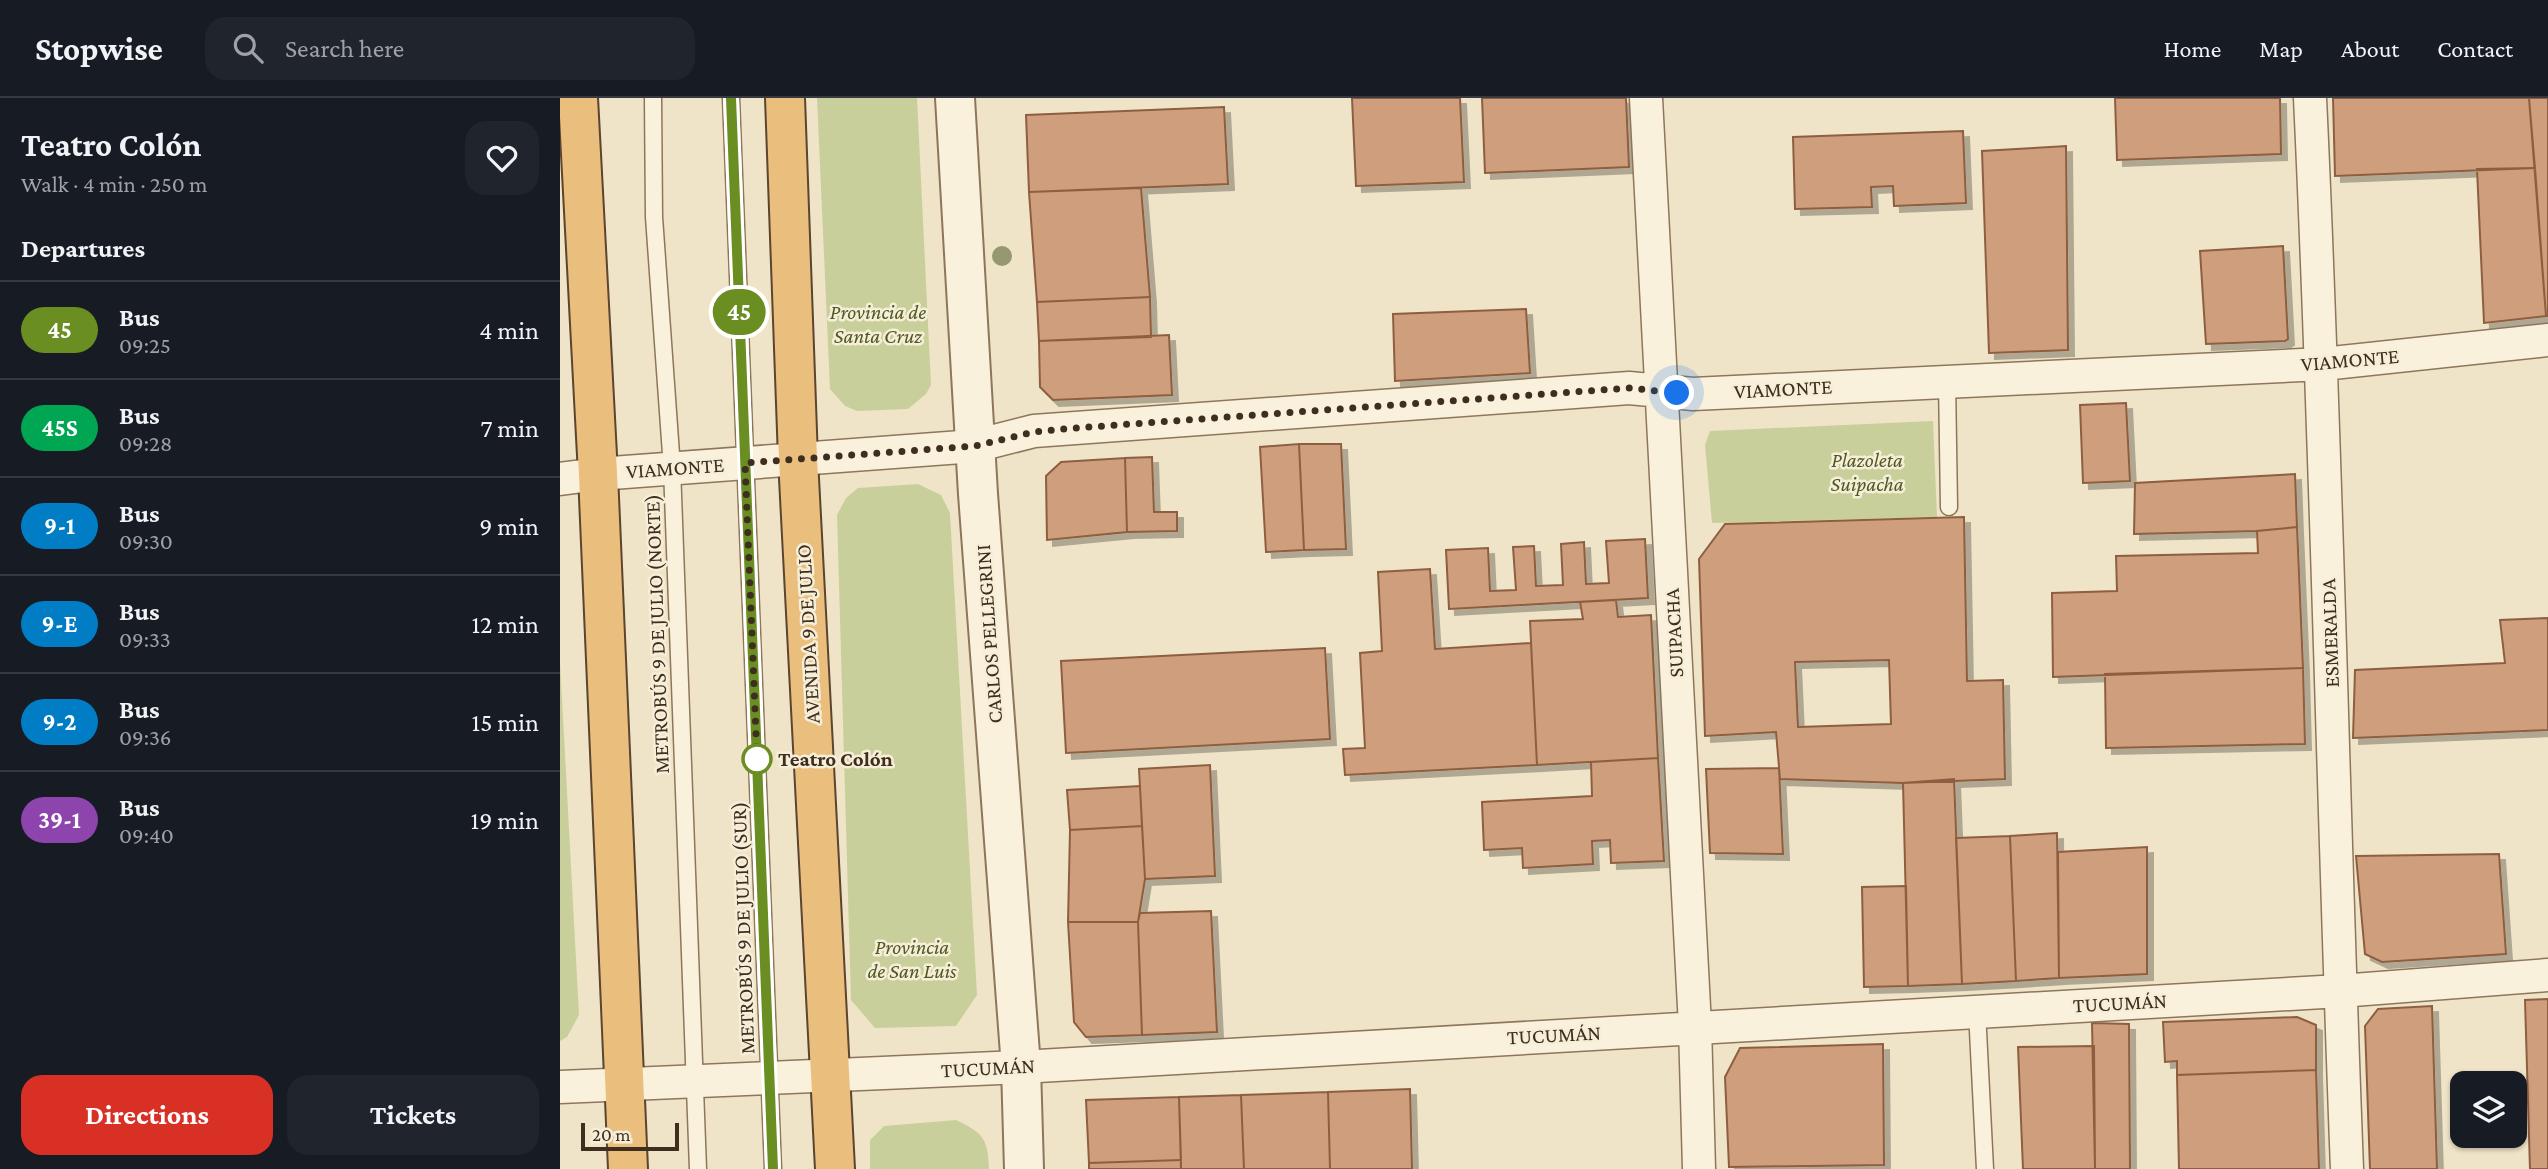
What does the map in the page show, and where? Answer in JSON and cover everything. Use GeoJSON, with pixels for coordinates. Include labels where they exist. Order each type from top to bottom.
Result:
{"type":"FeatureCollection","features":[{"type":"Feature","properties":{"kind":"highway"},"geometry":{"type":"LineString","coordinates":[[578,98],[598,474],[628,1169]]}},
{"type":"Feature","properties":{"kind":"highway","name":"AVENIDA 9 DE JULIO"},"geometry":{"type":"LineString","coordinates":[[785,98],[798,459],[835,1169]]}},
{"type":"Feature","properties":{"kind":"street","name":"CARLOS PELLEGRINI"},"geometry":{"type":"LineString","coordinates":[[955,98],[975,446],[1021,1067],[1024,1169]]}},
{"type":"Feature","properties":{"kind":"street","name":"SUIPACHA"},"geometry":{"type":"LineString","coordinates":[[1646,98],[1695,1026],[1699,1169]]}},
{"type":"Feature","properties":{"kind":"street","name":"ESMERALDA"},"geometry":{"type":"LineString","coordinates":[[2310,98],[2323,364],[2347,1169]]}},
{"type":"Feature","properties":{"kind":"street","name":"VIAMONTE"},"geometry":{"type":"LineString","coordinates":[[560,479],[975,446],[1034,432],[1629,388],[1692,394],[2323,364],[2548,340]]}},
{"type":"Feature","properties":{"kind":"street","name":"TUCUMÁN"},"geometry":{"type":"LineString","coordinates":[[560,1087],[1021,1067],[1695,1026],[2340,991],[2548,975]]}},
{"type":"Feature","properties":{"kind":"lane","name":"METROBÚS 9 DE JULIO (NORTE)"},"geometry":{"type":"LineString","coordinates":[[653,98],[654,217],[672,468],[698,1169]]}},
{"type":"Feature","properties":{"kind":"lane","name":"METROBÚS 9 DE JULIO (SUR)"},"geometry":{"type":"LineString","coordinates":[[732,98],[773,1169]]}},
{"type":"Feature","properties":{"kind":"lane"},"geometry":{"type":"LineString","coordinates":[[1947,381],[1949,507]]}},
{"type":"Feature","properties":{"kind":"lane"},"geometry":{"type":"LineString","coordinates":[[1977,1011],[1984,1169]]}},
{"type":"Feature","properties":{"kind":"green space","name":"Provincia de Santa Cruz"},"geometry":{"type":"Polygon","coordinates":[[[817,98],[917,98],[931,385],[926,394],[908,409],[857,411],[845,406],[830,389],[817,98]]]}},
{"type":"Feature","properties":{"kind":"green space","name":"Plazoleta Suipacha"},"geometry":{"type":"Polygon","coordinates":[[[1933,421],[1937,517],[1712,523],[1705,445],[1710,431],[1933,421]]]}},
{"type":"Feature","properties":{"kind":"green space","name":"Provincia de San Luis"},"geometry":{"type":"Polygon","coordinates":[[[918,484],[941,495],[950,513],[977,995],[956,1026],[875,1028],[851,1000],[837,515],[846,498],[858,488],[918,484]]]}},
{"type":"Feature","properties":{"kind":"green space"},"geometry":{"type":"Polygon","coordinates":[[[560,661],[579,1015],[567,1037],[560,1041],[560,661]]]}},
{"type":"Feature","properties":{"kind":"green space"},"geometry":{"type":"Polygon","coordinates":[[[956,1120],[982,1138],[987,1150],[989,1169],[870,1169],[870,1140],[884,1126],[956,1120]]]}},
{"type":"Feature","properties":{"kind":"building"},"geometry":{"type":"Polygon","coordinates":[[[1352,98],[1460,98],[1464,182],[1356,186],[1352,98]]]}},
{"type":"Feature","properties":{"kind":"building"},"geometry":{"type":"Polygon","coordinates":[[[1482,98],[1626,98],[1629,167],[1485,173],[1482,98]]]}},
{"type":"Feature","properties":{"kind":"building"},"geometry":{"type":"Polygon","coordinates":[[[2115,98],[2280,98],[2281,154],[2117,160],[2115,98]]]}},
{"type":"Feature","properties":{"kind":"building"},"geometry":{"type":"Polygon","coordinates":[[[2333,98],[2529,98],[2535,168],[2335,176],[2333,98]]]}},
{"type":"Feature","properties":{"kind":"building"},"geometry":{"type":"Polygon","coordinates":[[[2529,98],[2548,98],[2548,316],[2546,316],[2529,98]]]}},
{"type":"Feature","properties":{"kind":"building"},"geometry":{"type":"Polygon","coordinates":[[[1224,107],[1228,184],[1029,192],[1026,115],[1224,107]]]}},
{"type":"Feature","properties":{"kind":"building"},"geometry":{"type":"Polygon","coordinates":[[[1963,131],[1966,203],[1894,206],[1893,186],[1871,187],[1872,207],[1795,209],[1793,137],[1963,131]]]}},
{"type":"Feature","properties":{"kind":"building"},"geometry":{"type":"Polygon","coordinates":[[[2066,146],[2068,350],[1989,353],[1982,151],[2066,146]]]}},
{"type":"Feature","properties":{"kind":"building"},"geometry":{"type":"Polygon","coordinates":[[[2535,168],[2546,316],[2484,323],[2477,169],[2535,168]]]}},
{"type":"Feature","properties":{"kind":"building"},"geometry":{"type":"Polygon","coordinates":[[[1141,188],[1150,297],[1037,302],[1029,192],[1141,188]]]}},
{"type":"Feature","properties":{"kind":"building"},"geometry":{"type":"Polygon","coordinates":[[[2283,246],[2288,339],[2206,344],[2200,251],[2283,246]]]}},
{"type":"Feature","properties":{"kind":"building"},"geometry":{"type":"Polygon","coordinates":[[[1150,297],[1151,337],[1039,341],[1037,302],[1150,297]]]}},
{"type":"Feature","properties":{"kind":"building"},"geometry":{"type":"Polygon","coordinates":[[[1526,309],[1530,373],[1395,381],[1393,314],[1526,309]]]}},
{"type":"Feature","properties":{"kind":"building"},"geometry":{"type":"Polygon","coordinates":[[[1169,335],[1172,395],[1053,400],[1040,387],[1039,341],[1169,335]]]}},
{"type":"Feature","properties":{"kind":"building"},"geometry":{"type":"Polygon","coordinates":[[[2126,403],[2130,481],[2083,483],[2080,405],[2126,403]]]}},
{"type":"Feature","properties":{"kind":"building"},"geometry":{"type":"Polygon","coordinates":[[[1299,444],[1304,550],[1266,552],[1260,447],[1299,444]]]}},
{"type":"Feature","properties":{"kind":"building"},"geometry":{"type":"Polygon","coordinates":[[[1299,444],[1341,444],[1346,549],[1304,550],[1299,444]]]}},
{"type":"Feature","properties":{"kind":"building"},"geometry":{"type":"Polygon","coordinates":[[[1152,457],[1154,512],[1177,512],[1177,531],[1127,532],[1125,458],[1152,457]]]}},
{"type":"Feature","properties":{"kind":"building"},"geometry":{"type":"Polygon","coordinates":[[[1125,458],[1127,532],[1047,540],[1046,476],[1061,462],[1125,458]]]}},
{"type":"Feature","properties":{"kind":"building"},"geometry":{"type":"Polygon","coordinates":[[[2295,474],[2297,527],[2257,531],[2134,534],[2135,483],[2295,474]]]}},
{"type":"Feature","properties":{"kind":"building"},"geometry":{"type":"Polygon","coordinates":[[[1964,517],[1967,681],[2003,680],[2005,779],[1903,783],[1780,779],[1776,732],[1705,736],[1699,559],[1725,524],[1964,517]],[[1889,660],[1795,662],[1798,727],[1891,724],[1889,660]]]}},
{"type":"Feature","properties":{"kind":"building"},"geometry":{"type":"Polygon","coordinates":[[[2297,527],[2303,668],[2053,677],[2052,593],[2117,591],[2116,556],[2258,553],[2257,531],[2297,527]]]}},
{"type":"Feature","properties":{"kind":"building"},"geometry":{"type":"Polygon","coordinates":[[[1645,539],[1648,598],[1449,609],[1446,550],[1488,548],[1490,591],[1516,590],[1513,547],[1534,546],[1536,586],[1563,585],[1561,544],[1584,542],[1586,584],[1609,583],[1606,541],[1645,539]]]}},
{"type":"Feature","properties":{"kind":"building"},"geometry":{"type":"Polygon","coordinates":[[[1430,569],[1435,649],[1531,643],[1537,765],[1345,775],[1343,749],[1365,748],[1360,653],[1382,651],[1378,572],[1430,569]]]}},
{"type":"Feature","properties":{"kind":"building"},"geometry":{"type":"Polygon","coordinates":[[[1616,600],[1618,617],[1651,615],[1658,758],[1537,765],[1530,621],[1583,619],[1580,602],[1616,600]]]}},
{"type":"Feature","properties":{"kind":"building"},"geometry":{"type":"Polygon","coordinates":[[[2548,618],[2548,730],[2353,738],[2355,670],[2505,663],[2500,620],[2548,618]]]}},
{"type":"Feature","properties":{"kind":"building"},"geometry":{"type":"Polygon","coordinates":[[[1325,648],[1330,739],[1066,753],[1061,661],[1325,648]]]}},
{"type":"Feature","properties":{"kind":"building"},"geometry":{"type":"Polygon","coordinates":[[[2303,668],[2305,744],[2106,748],[2105,674],[2303,668]]]}},
{"type":"Feature","properties":{"kind":"building"},"geometry":{"type":"Polygon","coordinates":[[[1658,758],[1664,861],[1611,863],[1610,840],[1592,841],[1593,864],[1523,868],[1522,848],[1484,850],[1482,802],[1592,796],[1591,762],[1658,758]]]}},
{"type":"Feature","properties":{"kind":"building"},"geometry":{"type":"Polygon","coordinates":[[[1210,765],[1215,876],[1145,879],[1139,769],[1210,765]]]}},
{"type":"Feature","properties":{"kind":"building"},"geometry":{"type":"Polygon","coordinates":[[[1779,768],[1783,854],[1710,853],[1706,769],[1779,768]]]}},
{"type":"Feature","properties":{"kind":"building"},"geometry":{"type":"Polygon","coordinates":[[[1954,779],[1962,984],[1908,986],[1903,783],[1954,779]]]}},
{"type":"Feature","properties":{"kind":"building"},"geometry":{"type":"Polygon","coordinates":[[[1140,786],[1142,826],[1070,830],[1067,790],[1140,786]]]}},
{"type":"Feature","properties":{"kind":"building"},"geometry":{"type":"Polygon","coordinates":[[[1142,826],[1145,879],[1138,922],[1068,922],[1070,830],[1142,826]]]}},
{"type":"Feature","properties":{"kind":"building"},"geometry":{"type":"Polygon","coordinates":[[[2057,833],[2059,978],[2016,981],[2010,836],[2057,833]]]}},
{"type":"Feature","properties":{"kind":"building"},"geometry":{"type":"Polygon","coordinates":[[[2010,836],[2016,981],[1962,984],[1956,838],[2010,836]]]}},
{"type":"Feature","properties":{"kind":"building"},"geometry":{"type":"Polygon","coordinates":[[[2147,847],[2147,974],[2059,978],[2058,852],[2147,847]]]}},
{"type":"Feature","properties":{"kind":"building"},"geometry":{"type":"Polygon","coordinates":[[[2499,854],[2506,954],[2382,962],[2365,954],[2356,856],[2499,854]]]}},
{"type":"Feature","properties":{"kind":"building"},"geometry":{"type":"Polygon","coordinates":[[[1906,886],[1908,986],[1864,987],[1862,887],[1906,886]]]}},
{"type":"Feature","properties":{"kind":"building"},"geometry":{"type":"Polygon","coordinates":[[[1211,911],[1217,1032],[1142,1035],[1138,922],[1140,913],[1211,911]]]}},
{"type":"Feature","properties":{"kind":"building"},"geometry":{"type":"Polygon","coordinates":[[[1068,922],[1138,922],[1142,1035],[1086,1037],[1074,1022],[1068,922]]]}},
{"type":"Feature","properties":{"kind":"building"},"geometry":{"type":"Polygon","coordinates":[[[2548,999],[2548,1169],[2530,1169],[2525,1000],[2548,999]]]}},
{"type":"Feature","properties":{"kind":"building"},"geometry":{"type":"Polygon","coordinates":[[[2432,1006],[2437,1169],[2370,1169],[2365,1026],[2378,1009],[2432,1006]]]}},
{"type":"Feature","properties":{"kind":"building"},"geometry":{"type":"Polygon","coordinates":[[[2297,1017],[2316,1025],[2316,1070],[2177,1075],[2177,1061],[2165,1062],[2163,1022],[2297,1017]]]}},
{"type":"Feature","properties":{"kind":"building"},"geometry":{"type":"Polygon","coordinates":[[[2092,1023],[2129,1024],[2130,1169],[2095,1169],[2092,1023]]]}},
{"type":"Feature","properties":{"kind":"building"},"geometry":{"type":"Polygon","coordinates":[[[1883,1044],[1884,1165],[1729,1167],[1725,1077],[1740,1048],[1883,1044]]]}},
{"type":"Feature","properties":{"kind":"building"},"geometry":{"type":"Polygon","coordinates":[[[2094,1046],[2095,1169],[2023,1169],[2018,1047],[2094,1046]]]}},
{"type":"Feature","properties":{"kind":"building"},"geometry":{"type":"Polygon","coordinates":[[[2316,1070],[2319,1169],[2179,1169],[2177,1075],[2316,1070]]]}},
{"type":"Feature","properties":{"kind":"building"},"geometry":{"type":"Polygon","coordinates":[[[1410,1089],[1412,1169],[1330,1169],[1328,1092],[1410,1089]]]}},
{"type":"Feature","properties":{"kind":"building"},"geometry":{"type":"Polygon","coordinates":[[[1328,1092],[1330,1169],[1244,1169],[1241,1095],[1328,1092]]]}},
{"type":"Feature","properties":{"kind":"building"},"geometry":{"type":"Polygon","coordinates":[[[1241,1095],[1244,1169],[1181,1169],[1179,1097],[1241,1095]]]}},
{"type":"Feature","properties":{"kind":"building"},"geometry":{"type":"Polygon","coordinates":[[[1179,1097],[1181,1160],[1089,1163],[1086,1100],[1179,1097]]]}},
{"type":"Feature","properties":{"kind":"building"},"geometry":{"type":"Polygon","coordinates":[[[1181,1160],[1181,1169],[1089,1169],[1089,1163],[1181,1160]]]}},
{"type":"Feature","properties":{"kind":"bus line","name":"45"},"geometry":{"type":"LineString","coordinates":[[731,98],[773,1169]]}},
{"type":"Feature","properties":{"kind":"place","name":"Teatro Colón"},"geometry":{"type":"Point","coordinates":[757,759]}},
{"type":"Feature","properties":{"kind":"route"},"geometry":{"type":"LineString","coordinates":[[757,759],[745,463],[975,446],[1034,432],[1062,429],[1629,388],[1677,393]]}}]}
